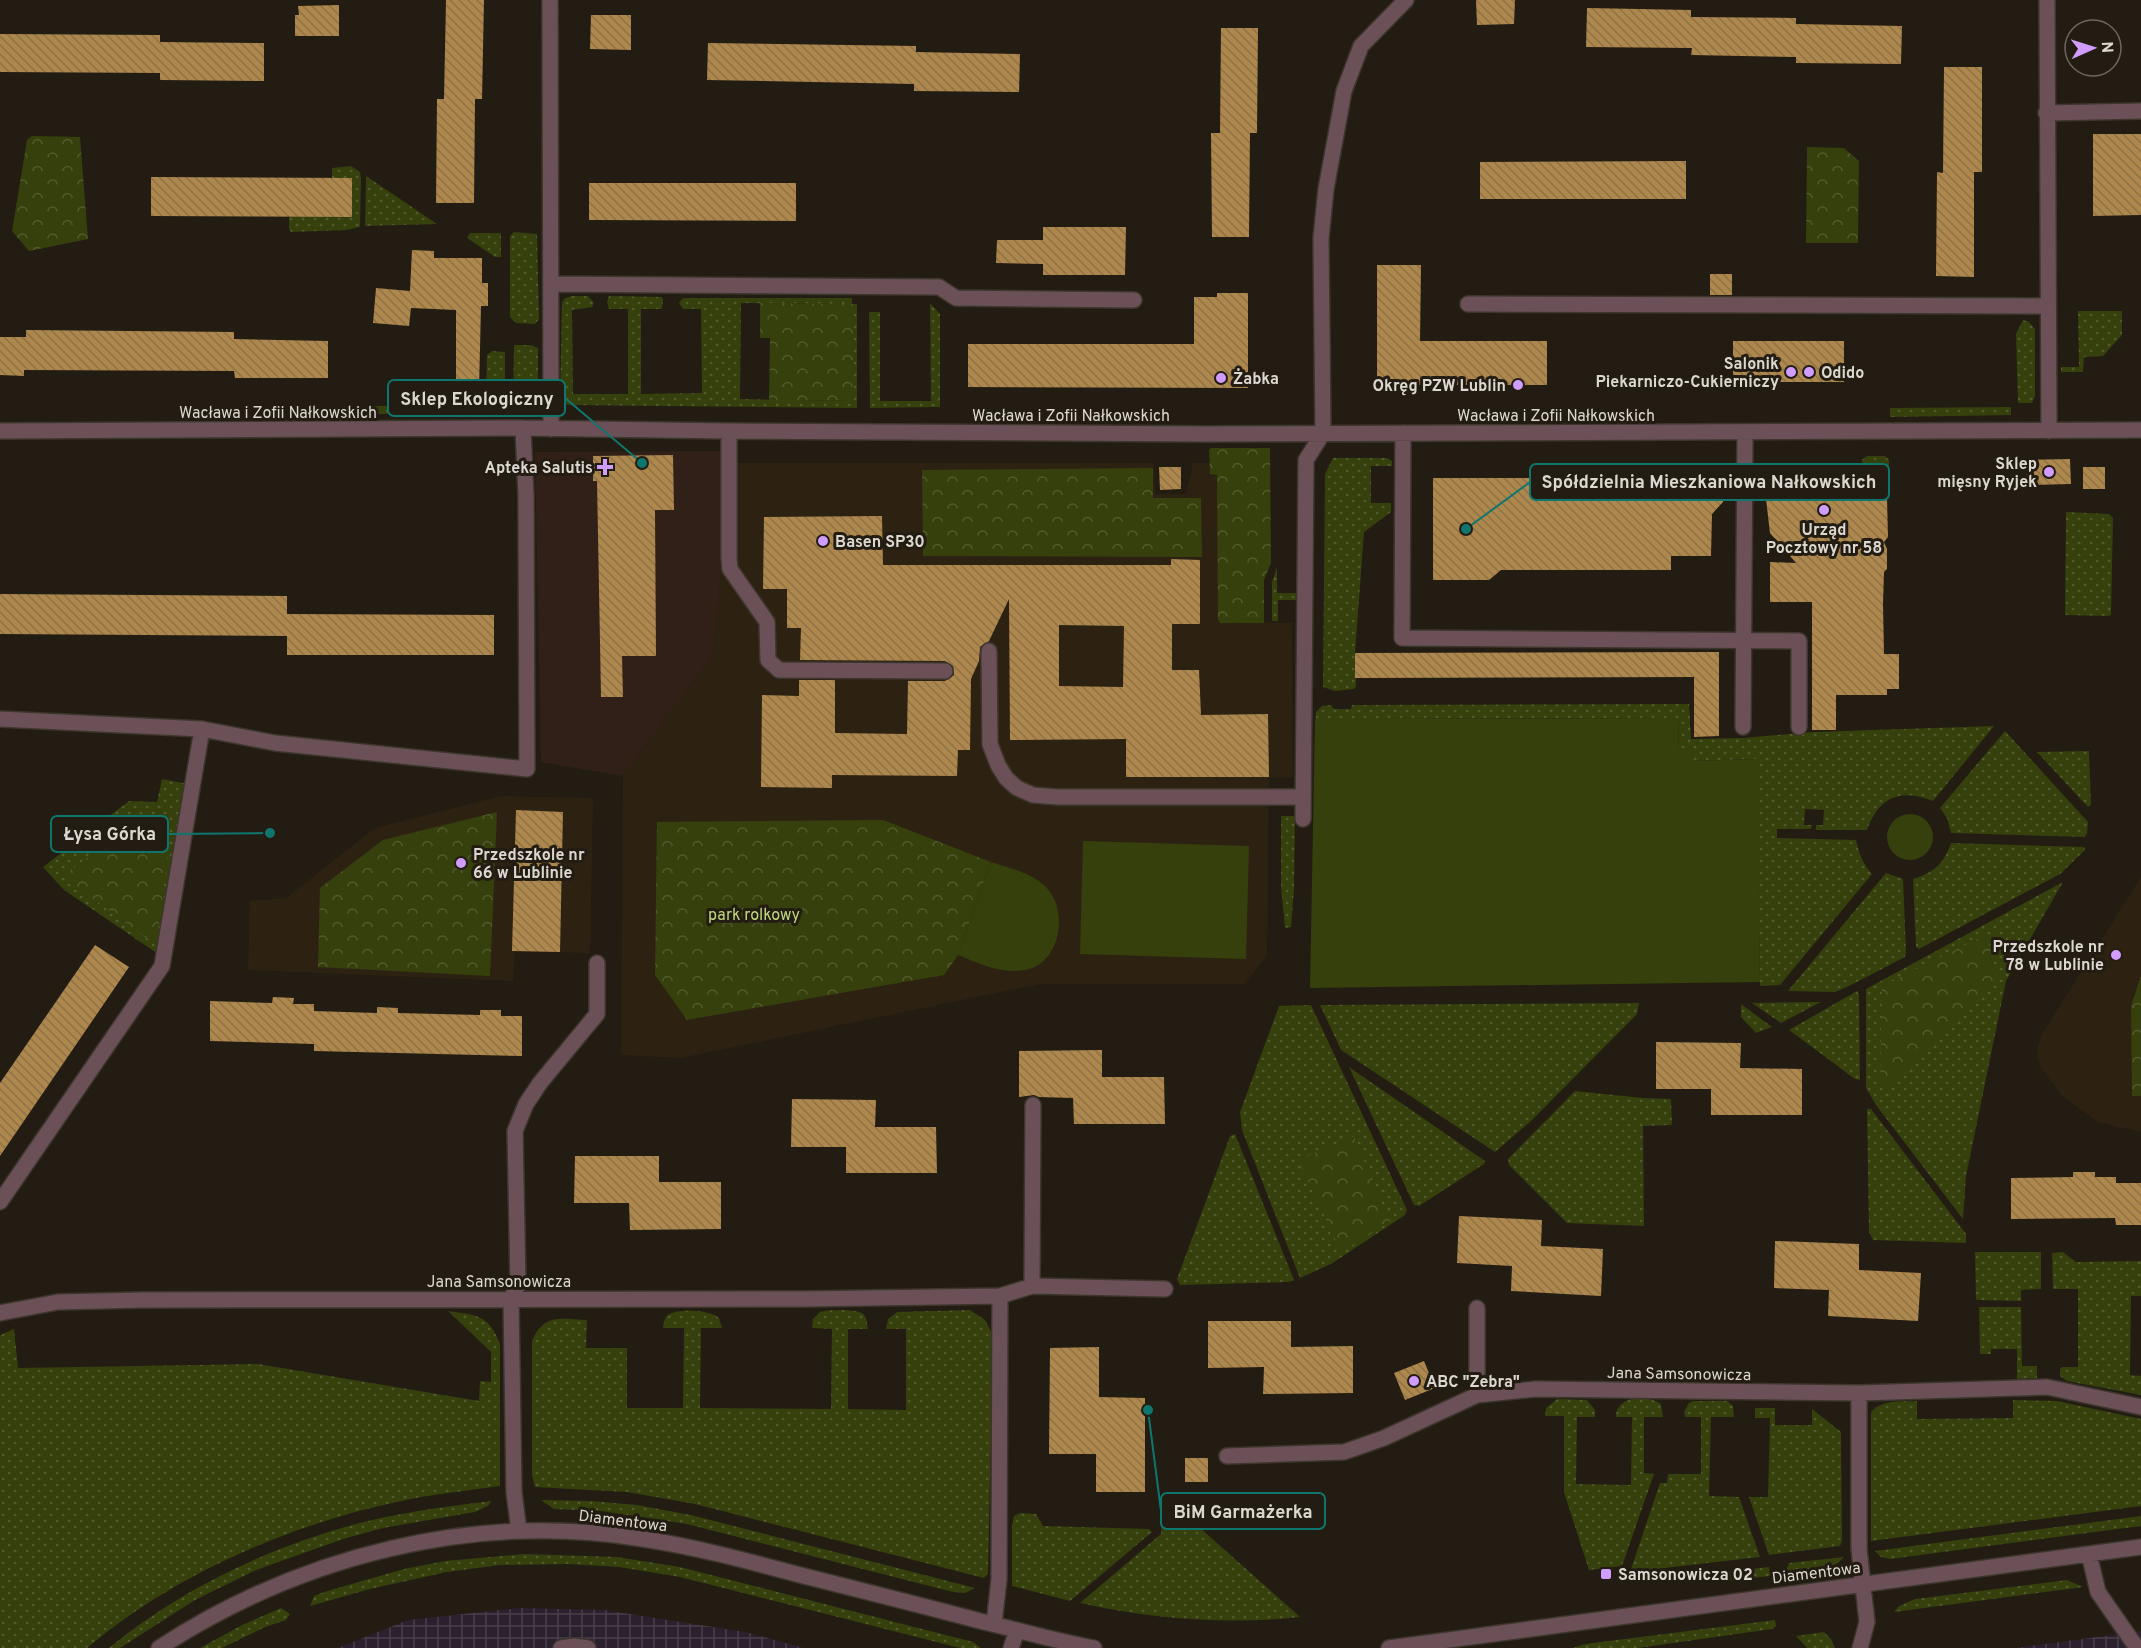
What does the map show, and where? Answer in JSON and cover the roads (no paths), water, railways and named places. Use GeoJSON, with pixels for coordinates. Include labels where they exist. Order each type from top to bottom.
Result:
{"type":"FeatureCollection","features":[{"type":"Feature","properties":{"kind":"street"},"geometry":{"type":"LineString","coordinates":[[550,0],[551,429]]}},
{"type":"Feature","properties":{"kind":"street"},"geometry":{"type":"LineString","coordinates":[[1303,819],[1306,460],[1323,433],[1320,294],[1321,238],[1326,189],[1344,91],[1361,46],[1406,0]]}},
{"type":"Feature","properties":{"kind":"street"},"geometry":{"type":"LineString","coordinates":[[2047,0],[2049,431]]}},
{"type":"Feature","properties":{"kind":"street"},"geometry":{"type":"LineString","coordinates":[[2046,113],[2141,111]]}},
{"type":"Feature","properties":{"kind":"street"},"geometry":{"type":"LineString","coordinates":[[551,284],[939,287],[956,298],[1134,300]]}},
{"type":"Feature","properties":{"kind":"street"},"geometry":{"type":"LineString","coordinates":[[1468,304],[2048,306]]}},
{"type":"Feature","properties":{"kind":"street"},"geometry":{"type":"LineString","coordinates":[[0,719],[202,729],[275,743],[528,769],[519,496],[523,428]]}},
{"type":"Feature","properties":{"kind":"street","name":"Wacława i Zofii Nałkowskich"},"geometry":{"type":"LineString","coordinates":[[0,431],[523,428],[729,431],[1745,433],[2141,430]]}},
{"type":"Feature","properties":{"kind":"street"},"geometry":{"type":"LineString","coordinates":[[729,431],[730,569],[767,622],[768,660],[779,670],[945,671]]}},
{"type":"Feature","properties":{"kind":"street"},"geometry":{"type":"LineString","coordinates":[[1403,433],[1402,638],[1800,641],[1799,727]]}},
{"type":"Feature","properties":{"kind":"street"},"geometry":{"type":"LineString","coordinates":[[1743,727],[1745,433]]}},
{"type":"Feature","properties":{"kind":"street"},"geometry":{"type":"LineString","coordinates":[[989,651],[990,744],[998,765],[1006,778],[1017,788],[1033,795],[1058,797],[1304,797]]}},
{"type":"Feature","properties":{"kind":"street"},"geometry":{"type":"LineString","coordinates":[[0,1203],[162,966],[202,729]]}},
{"type":"Feature","properties":{"kind":"street"},"geometry":{"type":"LineString","coordinates":[[519,1531],[514,1492],[511,1299],[518,1284],[515,1131],[526,1104],[540,1083],[597,1014],[597,963]]}},
{"type":"Feature","properties":{"kind":"street"},"geometry":{"type":"LineString","coordinates":[[1032,1286],[1033,1105]]}},
{"type":"Feature","properties":{"kind":"street","name":"Jana Samsonowicza"},"geometry":{"type":"LineString","coordinates":[[0,1313],[58,1302],[101,1301],[1000,1296],[1032,1286],[1165,1289]]}},
{"type":"Feature","properties":{"kind":"street"},"geometry":{"type":"LineString","coordinates":[[994,1624],[999,1579],[1000,1296]]}},
{"type":"Feature","properties":{"kind":"street"},"geometry":{"type":"LineString","coordinates":[[1477,1308],[1477,1395]]}},
{"type":"Feature","properties":{"kind":"street","name":"Jana Samsonowicza"},"geometry":{"type":"LineString","coordinates":[[1227,1456],[1344,1452],[1384,1438],[1477,1395],[1536,1389],[1859,1393],[2047,1387],[2141,1407]]}},
{"type":"Feature","properties":{"kind":"street"},"geometry":{"type":"LineString","coordinates":[[1859,1393],[1859,1549],[1867,1622],[1860,1648]]}},
{"type":"Feature","properties":{"kind":"street","name":"Diamentowa"},"geometry":{"type":"LineString","coordinates":[[159,1648],[250,1596],[341,1563],[387,1549],[438,1539],[545,1530],[641,1538],[681,1545],[1094,1648]]}},
{"type":"Feature","properties":{"kind":"street","name":"Diamentowa"},"geometry":{"type":"LineString","coordinates":[[1389,1648],[2141,1547]]}},
{"type":"Feature","properties":{"kind":"street"},"geometry":{"type":"LineString","coordinates":[[2089,1554],[2098,1592],[2138,1648]]}},
{"type":"Feature","properties":{"kind":"street"},"geometry":{"type":"LineString","coordinates":[[1011,1648],[1017,1630]]}},
{"type":"Feature","properties":{"kind":"street"},"geometry":{"type":"LineString","coordinates":[[561,1648],[574,1646],[588,1648]]}},
{"type":"Feature","properties":{"kind":"place","name":"Salonik Piekarniczo-Cukierniczy"},"geometry":{"type":"Point","coordinates":[1791,372]}},
{"type":"Feature","properties":{"kind":"place","name":"Odido"},"geometry":{"type":"Point","coordinates":[1809,372]}},
{"type":"Feature","properties":{"kind":"place","name":"Żabka"},"geometry":{"type":"Point","coordinates":[1221,378]}},
{"type":"Feature","properties":{"kind":"place","name":"Okręg PZW Lublin"},"geometry":{"type":"Point","coordinates":[1518,385]}},
{"type":"Feature","properties":{"kind":"place","name":"Sklep Ekologiczny"},"geometry":{"type":"Point","coordinates":[642,463]}},
{"type":"Feature","properties":{"kind":"place","name":"Apteka Salutis"},"geometry":{"type":"Point","coordinates":[605,467]}},
{"type":"Feature","properties":{"kind":"place","name":"Sklep mięsny Ryjek"},"geometry":{"type":"Point","coordinates":[2049,472]}},
{"type":"Feature","properties":{"kind":"place","name":"Urząd Pocztowy nr 58"},"geometry":{"type":"Point","coordinates":[1824,510]}},
{"type":"Feature","properties":{"kind":"place","name":"Spółdzielnia Mieszkaniowa Nałkowskich"},"geometry":{"type":"Point","coordinates":[1466,529]}},
{"type":"Feature","properties":{"kind":"place","name":"Basen SP30"},"geometry":{"type":"Point","coordinates":[823,541]}},
{"type":"Feature","properties":{"kind":"place","name":"Łysa Górka"},"geometry":{"type":"Point","coordinates":[270,833]}},
{"type":"Feature","properties":{"kind":"place","name":"Przedszkole nr 66 w Lublinie"},"geometry":{"type":"Point","coordinates":[461,863]}},
{"type":"Feature","properties":{"kind":"place","name":"Przedszkole nr 78 w Lublinie"},"geometry":{"type":"Point","coordinates":[2116,955]}},
{"type":"Feature","properties":{"kind":"place","name":"ABC \"Zebra\""},"geometry":{"type":"Point","coordinates":[1414,1381]}},
{"type":"Feature","properties":{"kind":"place","name":"BiM Garmażerka"},"geometry":{"type":"Point","coordinates":[1148,1410]}},
{"type":"Feature","properties":{"kind":"place","name":"Samsonowicza 02"},"geometry":{"type":"Point","coordinates":[1606,1574]}},
{"type":"Feature","properties":{"kind":"park label","name":"park rolkowy"},"geometry":{"type":"Point","coordinates":[754,914]}}]}
